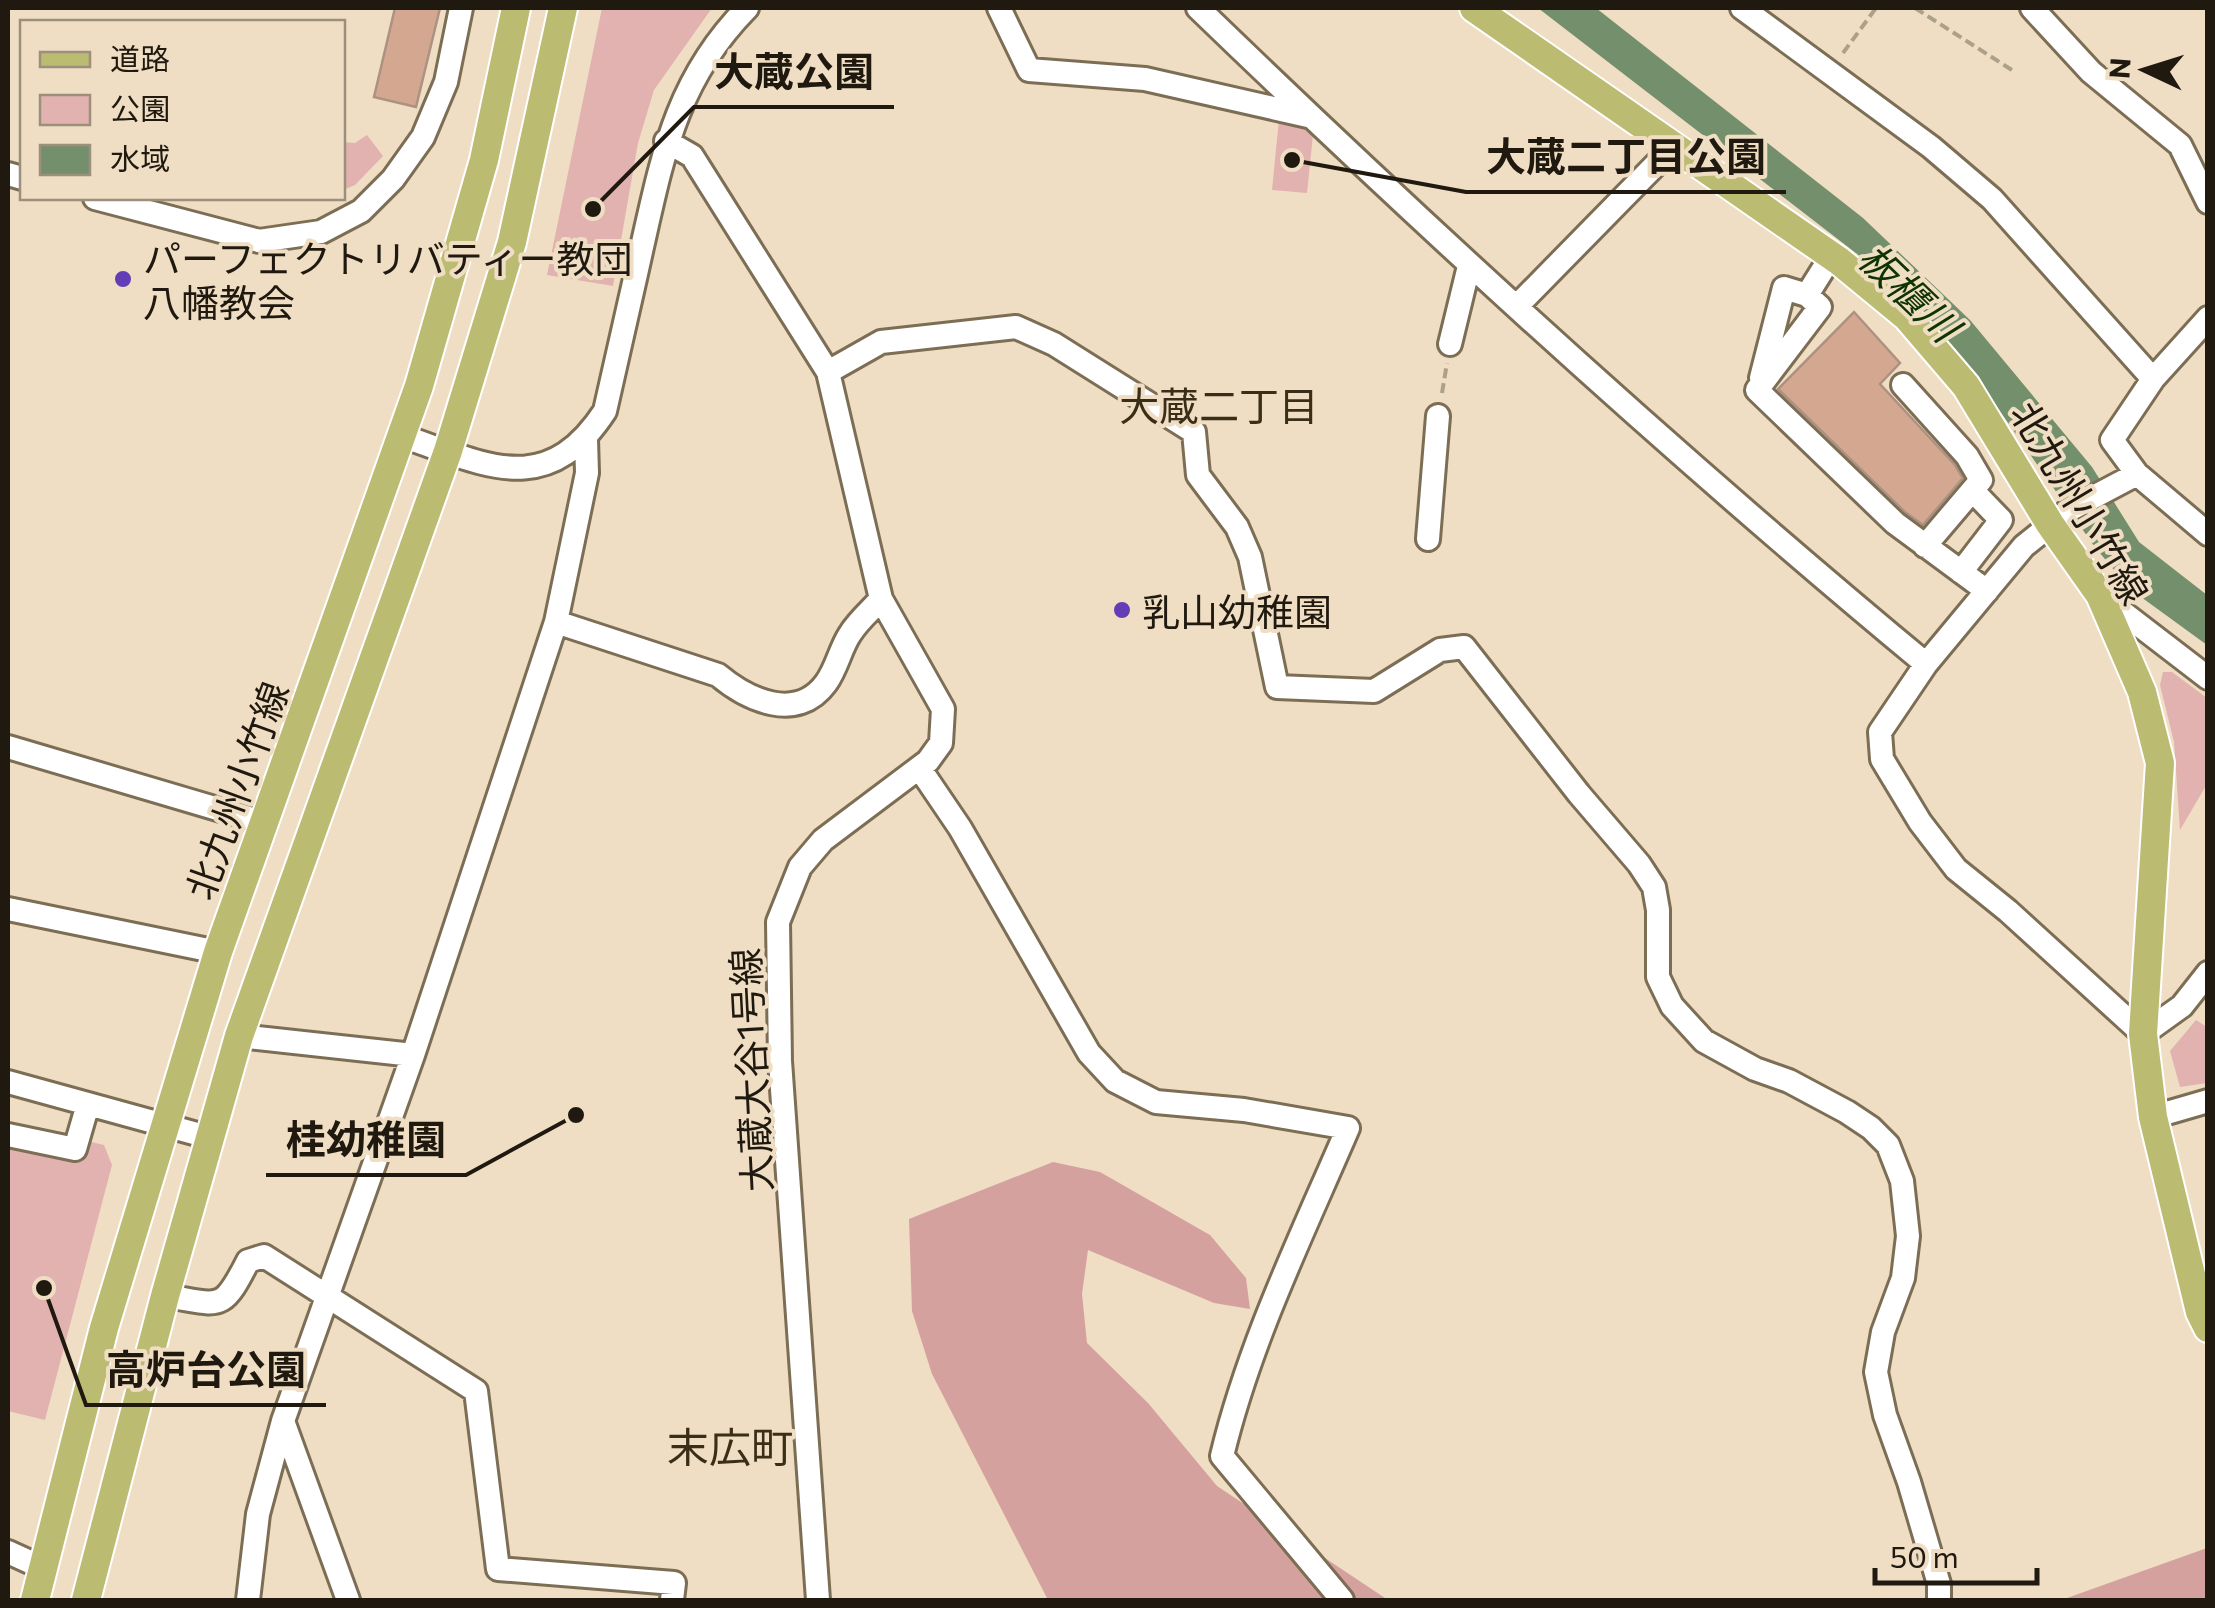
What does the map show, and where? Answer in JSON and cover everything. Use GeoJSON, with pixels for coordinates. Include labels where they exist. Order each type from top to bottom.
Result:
{"type":"FeatureCollection","features":[{"type":"Feature","properties":{"kind":"main road","name":"北九州小竹線"},"geometry":{"type":"LineString","coordinates":[[35,1600],[104,1328],[218,952],[402,436],[484,160],[516,8]]}},
{"type":"Feature","properties":{"kind":"main road"},"geometry":{"type":"LineString","coordinates":[[86,1600],[208,1136],[239,1036],[448,452],[512,242],[562,8]]}},
{"type":"Feature","properties":{"kind":"main road","name":"北九州小竹線"},"geometry":{"type":"LineString","coordinates":[[1474,8],[1832,256],[1907,317],[1966,386],[2059,517],[2100,595],[2142,692],[2160,763],[2143,1034],[2153,1116],[2205,1315]]}},
{"type":"Feature","properties":{"kind":"street"},"geometry":{"type":"LineString","coordinates":[[103,200],[259,241],[321,232],[361,211],[393,179],[423,137],[446,82],[461,8]]}},
{"type":"Feature","properties":{"kind":"street"},"geometry":{"type":"LineString","coordinates":[[402,436],[492,466],[530,468],[566,456],[586,440],[605,411],[666,140],[684,94],[706,56],[747,8]]}},
{"type":"Feature","properties":{"kind":"street"},"geometry":{"type":"LineString","coordinates":[[999,8],[1030,70],[1145,79],[1311,117]]}},
{"type":"Feature","properties":{"kind":"street"},"geometry":{"type":"LineString","coordinates":[[1198,8],[1469,266],[1750,519],[1926,664]]}},
{"type":"Feature","properties":{"kind":"street"},"geometry":{"type":"LineString","coordinates":[[1742,8],[1932,147],[1992,199],[2154,380]]}},
{"type":"Feature","properties":{"kind":"street"},"geometry":{"type":"LineString","coordinates":[[2032,8],[2091,72],[2180,145],[2208,202]]}},
{"type":"Feature","properties":{"kind":"street","name":"大蔵大谷1号線"},"geometry":{"type":"LineString","coordinates":[[666,140],[692,156],[828,372],[880,599],[943,710],[940,743],[920,768],[823,840],[800,867],[778,922],[780,1062],[818,1600]]}},
{"type":"Feature","properties":{"kind":"street"},"geometry":{"type":"LineString","coordinates":[[1517,306],[1673,147]]}},
{"type":"Feature","properties":{"kind":"street"},"geometry":{"type":"LineString","coordinates":[[1832,256],[1807,295],[1820,307],[1758,390],[1895,523],[1987,591]]}},
{"type":"Feature","properties":{"kind":"street"},"geometry":{"type":"LineString","coordinates":[[1450,344],[1469,266]]}},
{"type":"Feature","properties":{"kind":"street"},"geometry":{"type":"LineString","coordinates":[[2208,318],[2154,380],[2112,440],[2138,474],[2208,534]]}},
{"type":"Feature","properties":{"kind":"street"},"geometry":{"type":"LineString","coordinates":[[828,372],[881,342],[1016,327],[1054,344],[1194,432],[1198,475],[1237,527],[1250,556],[1277,687],[1374,691],[1440,650],[1464,648],[1654,887],[1658,977],[1672,1006],[1704,1041],[1848,1112],[1888,1145],[1902,1180],[1908,1236],[1903,1278],[1883,1332],[1876,1372],[1885,1415],[1938,1584],[1939,1600]]}},
{"type":"Feature","properties":{"kind":"street"},"geometry":{"type":"LineString","coordinates":[[1903,386],[1967,456],[1982,480],[1925,546]]}},
{"type":"Feature","properties":{"kind":"street"},"geometry":{"type":"LineString","coordinates":[[1428,538],[1438,416]]}},
{"type":"Feature","properties":{"kind":"street"},"geometry":{"type":"LineString","coordinates":[[248,1600],[258,1514],[283,1420],[414,1055],[556,622],[587,473],[586,440]]}},
{"type":"Feature","properties":{"kind":"street"},"geometry":{"type":"LineString","coordinates":[[2138,474],[2059,517],[2024,546],[1926,664],[1880,732],[1882,759],[1920,822],[1956,869],[2143,1034],[2182,1006],[2208,973]]}},
{"type":"Feature","properties":{"kind":"street"},"geometry":{"type":"LineString","coordinates":[[1960,572],[2002,520],[1973,491]]}},
{"type":"Feature","properties":{"kind":"street"},"geometry":{"type":"LineString","coordinates":[[2100,595],[2208,678]]}},
{"type":"Feature","properties":{"kind":"street"},"geometry":{"type":"LineString","coordinates":[[556,622],[718,675],[737,690],[766,704],[791,706],[815,696],[822,688],[850,634],[880,599]]}},
{"type":"Feature","properties":{"kind":"street"},"geometry":{"type":"LineString","coordinates":[[8,747],[265,824]]}},
{"type":"Feature","properties":{"kind":"street"},"geometry":{"type":"LineString","coordinates":[[920,768],[960,828],[1089,1053],[1116,1081],[1156,1102],[1244,1110],[1348,1128],[1280,1286],[1233,1410],[1222,1456],[1342,1600]]}},
{"type":"Feature","properties":{"kind":"street"},"geometry":{"type":"LineString","coordinates":[[8,910],[218,952]]}},
{"type":"Feature","properties":{"kind":"street"},"geometry":{"type":"LineString","coordinates":[[239,1036],[414,1055]]}},
{"type":"Feature","properties":{"kind":"street"},"geometry":{"type":"LineString","coordinates":[[8,1082],[208,1136]]}},
{"type":"Feature","properties":{"kind":"street"},"geometry":{"type":"LineString","coordinates":[[2153,1116],[2208,1101]]}},
{"type":"Feature","properties":{"kind":"street"},"geometry":{"type":"LineString","coordinates":[[8,1135],[75,1149],[88,1104]]}},
{"type":"Feature","properties":{"kind":"street"},"geometry":{"type":"LineString","coordinates":[[165,1296],[215,1304],[230,1296],[248,1261],[264,1256],[476,1391],[498,1569],[674,1584],[672,1600]]}},
{"type":"Feature","properties":{"kind":"street"},"geometry":{"type":"LineString","coordinates":[[283,1420],[348,1600]]}},
{"type":"Feature","properties":{"kind":"street"},"geometry":{"type":"LineString","coordinates":[[8,1552],[43,1568]]}},
{"type":"Feature","properties":{"kind":"path"},"geometry":{"type":"LineString","coordinates":[[1829,73],[1876,8]]}},
{"type":"Feature","properties":{"kind":"path"},"geometry":{"type":"LineString","coordinates":[[1916,8],[2015,72]]}},
{"type":"Feature","properties":{"kind":"path"},"geometry":{"type":"LineString","coordinates":[[1438,416],[1450,344]]}},
{"type":"Feature","properties":{"kind":"green space"},"geometry":{"type":"Polygon","coordinates":[[[602,8],[712,8],[654,90],[638,143],[613,286],[547,275],[602,8]]]}},
{"type":"Feature","properties":{"kind":"green space"},"geometry":{"type":"Polygon","coordinates":[[[1279,119],[1314,125],[1307,193],[1272,190],[1279,119]]]}},
{"type":"Feature","properties":{"kind":"green space"},"geometry":{"type":"Polygon","coordinates":[[[367,135],[383,156],[355,185],[345,189],[345,142],[355,143],[367,135]]]}},
{"type":"Feature","properties":{"kind":"green space"},"geometry":{"type":"Polygon","coordinates":[[[2163,672],[2172,672],[2207,698],[2207,784],[2180,830],[2174,742],[2160,685],[2163,672]]]}},
{"type":"Feature","properties":{"kind":"green space"},"geometry":{"type":"Polygon","coordinates":[[[2196,1020],[2207,1027],[2207,1083],[2180,1087],[2170,1051],[2196,1020]]]}},
{"type":"Feature","properties":{"kind":"green space"},"geometry":{"type":"Polygon","coordinates":[[[8,1122],[104,1145],[112,1165],[45,1420],[8,1411],[8,1122]]]}},
{"type":"Feature","properties":{"kind":"shaded area"},"geometry":{"type":"Polygon","coordinates":[[[1053,1162],[1100,1172],[1210,1235],[1246,1278],[1250,1309],[1214,1303],[1088,1250],[1082,1294],[1087,1343],[1148,1403],[1217,1486],[1388,1600],[1048,1600],[932,1374],[912,1311],[909,1219],[1053,1162]]]}},
{"type":"Feature","properties":{"kind":"shaded area"},"geometry":{"type":"Polygon","coordinates":[[[2207,1548],[2207,1600],[2062,1600],[2067,1598],[2207,1548]]]}},
{"type":"Feature","properties":{"kind":"water","name":"板櫃川"},"geometry":{"type":"Polygon","coordinates":[[[1538,8],[1596,8],[1863,218],[1970,320],[2092,467],[2139,542],[2207,595],[2207,645],[2130,589],[2094,546],[1967,364],[1874,267],[1538,8]]]}},
{"type":"Feature","properties":{"kind":"building"},"geometry":{"type":"Polygon","coordinates":[[[395,8],[440,8],[416,107],[374,97],[395,8]]]}},
{"type":"Feature","properties":{"kind":"building"},"geometry":{"type":"Polygon","coordinates":[[[1854,312],[1900,363],[1880,384],[1963,478],[1923,525],[1778,389],[1854,312]]]}},
{"type":"Feature","properties":{"kind":"place","name":"大蔵二丁目公園"},"geometry":{"type":"Point","coordinates":[1292,160]}},
{"type":"Feature","properties":{"kind":"place","name":"大蔵公園"},"geometry":{"type":"Point","coordinates":[593,209]}},
{"type":"Feature","properties":{"kind":"place","name":"パーフェクトリバティー教団 八幡教会"},"geometry":{"type":"Point","coordinates":[123,279]}},
{"type":"Feature","properties":{"kind":"place","name":"乳山幼稚園"},"geometry":{"type":"Point","coordinates":[1122,610]}},
{"type":"Feature","properties":{"kind":"place","name":"桂幼稚園"},"geometry":{"type":"Point","coordinates":[576,1115]}},
{"type":"Feature","properties":{"kind":"place","name":"高炉台公園"},"geometry":{"type":"Point","coordinates":[44,1288]}},
{"type":"Feature","properties":{"kind":"district","name":"大蔵二丁目"},"geometry":{"type":"Point","coordinates":[1219,404]}},
{"type":"Feature","properties":{"kind":"district","name":"末広町"},"geometry":{"type":"Point","coordinates":[730,1446]}}]}
